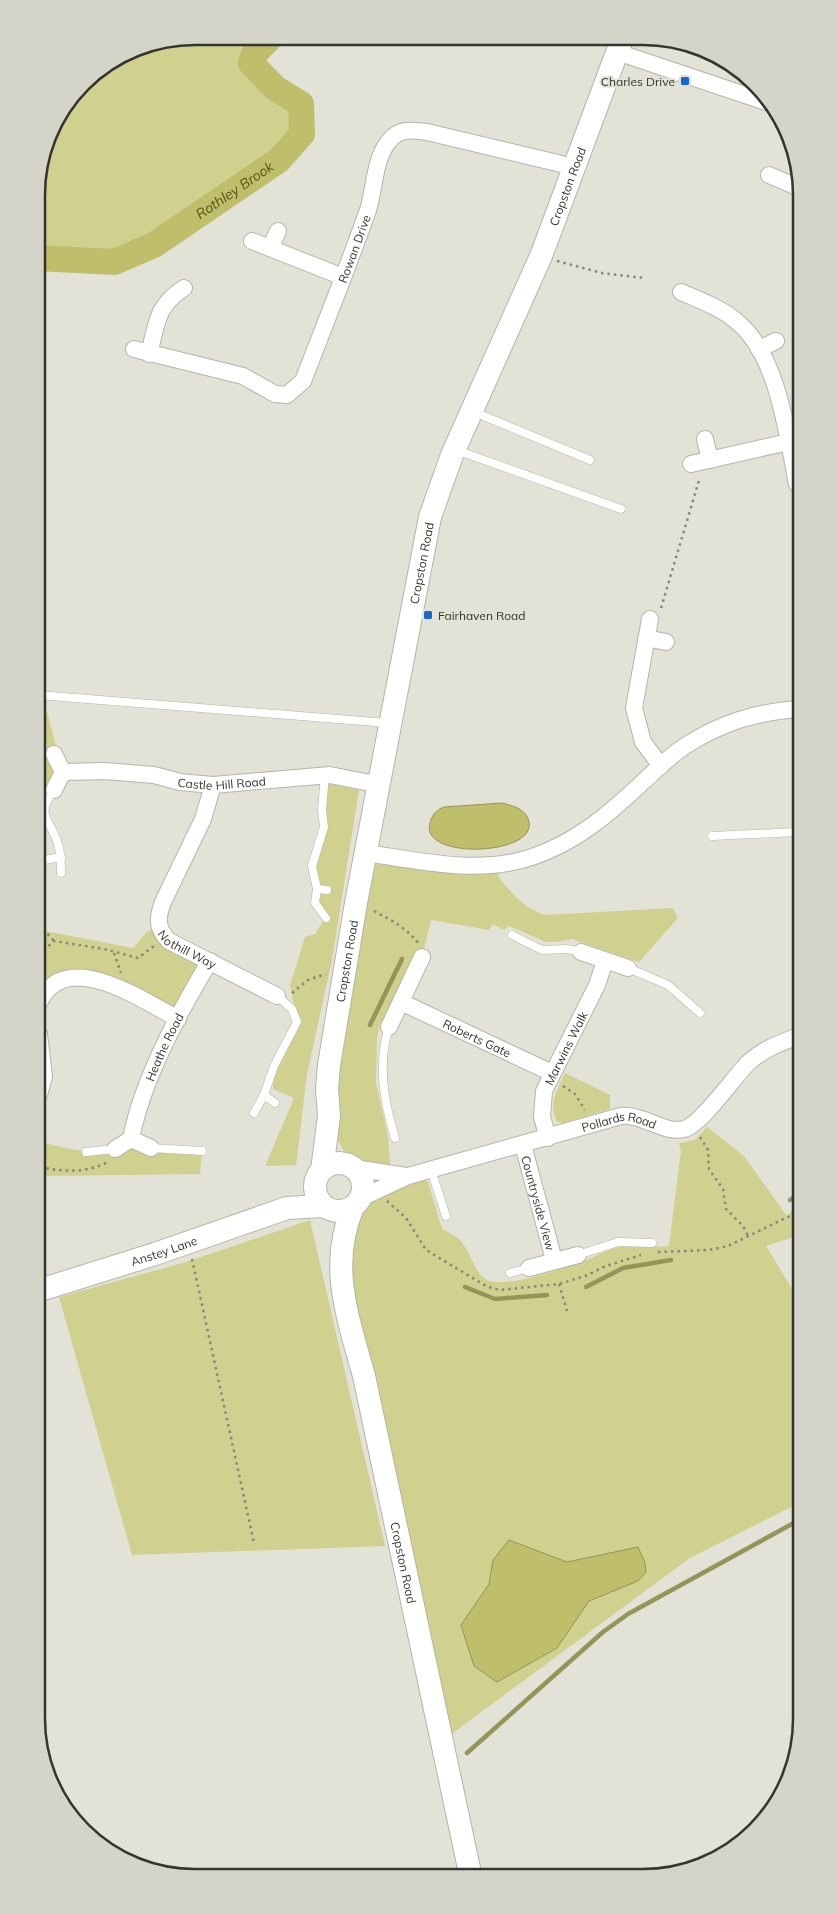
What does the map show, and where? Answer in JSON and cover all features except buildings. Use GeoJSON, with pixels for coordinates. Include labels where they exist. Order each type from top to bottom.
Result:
{"type":"FeatureCollection","features":[{"type":"Feature","properties":{"kind":"street"},"geometry":{"type":"LineString","coordinates":[[619,45],[757,99]]}},
{"type":"Feature","properties":{"kind":"street","name":"Cropston Road"},"geometry":{"type":"LineString","coordinates":[[340,1252],[346,1225],[357,1203],[363,1182],[336,1137],[329,1116],[327,1089],[329,1065],[356,903],[430,517],[454,450],[541,256],[619,45]]}},
{"type":"Feature","properties":{"kind":"street","name":"Rowan Drive"},"geometry":{"type":"LineString","coordinates":[[184,288],[162,306],[141,351],[243,376],[275,394],[287,395],[303,381],[368,210],[383,150],[389,140],[398,132],[409,129],[427,132],[574,167]]}},
{"type":"Feature","properties":{"kind":"street"},"geometry":{"type":"LineString","coordinates":[[769,176],[793,186]]}},
{"type":"Feature","properties":{"kind":"street"},"geometry":{"type":"LineString","coordinates":[[270,248],[278,231]]}},
{"type":"Feature","properties":{"kind":"street"},"geometry":{"type":"LineString","coordinates":[[252,241],[343,278]]}},
{"type":"Feature","properties":{"kind":"street"},"geometry":{"type":"LineString","coordinates":[[681,292],[717,308],[736,320],[759,349],[767,365],[779,401],[793,463]]}},
{"type":"Feature","properties":{"kind":"street"},"geometry":{"type":"LineString","coordinates":[[759,349],[776,341]]}},
{"type":"Feature","properties":{"kind":"street"},"geometry":{"type":"LineString","coordinates":[[705,439],[702,462],[788,442]]}},
{"type":"Feature","properties":{"kind":"street"},"geometry":{"type":"LineString","coordinates":[[650,619],[634,708],[644,742],[661,766]]}},
{"type":"Feature","properties":{"kind":"street"},"geometry":{"type":"LineString","coordinates":[[646,638],[666,642]]}},
{"type":"Feature","properties":{"kind":"street"},"geometry":{"type":"LineString","coordinates":[[367,853],[461,866],[500,864],[531,858],[575,838],[595,825],[684,747],[735,720],[759,712],[793,709]]}},
{"type":"Feature","properties":{"kind":"street"},"geometry":{"type":"LineString","coordinates":[[54,754],[63,772],[54,790]]}},
{"type":"Feature","properties":{"kind":"street","name":"Castle Hill Road"},"geometry":{"type":"LineString","coordinates":[[63,772],[105,771],[154,775],[180,782],[213,785],[325,775],[380,785]]}},
{"type":"Feature","properties":{"kind":"street","name":"Nothill Way"},"geometry":{"type":"LineString","coordinates":[[213,785],[203,819],[158,916],[158,927],[169,941],[277,996]]}},
{"type":"Feature","properties":{"kind":"street"},"geometry":{"type":"LineString","coordinates":[[581,952],[628,968]]}},
{"type":"Feature","properties":{"kind":"street"},"geometry":{"type":"LineString","coordinates":[[389,1027],[422,957]]}},
{"type":"Feature","properties":{"kind":"street","name":"Heathe Road"},"geometry":{"type":"LineString","coordinates":[[132,1139],[139,1102],[178,1019],[210,961]]}},
{"type":"Feature","properties":{"kind":"street","name":"Marwins Walk"},"geometry":{"type":"LineString","coordinates":[[548,1138],[542,1117],[541,1104],[550,1076],[597,985],[605,961]]}},
{"type":"Feature","properties":{"kind":"street"},"geometry":{"type":"LineString","coordinates":[[45,991],[51,985],[62,980],[84,977],[105,983],[178,1019]]}},
{"type":"Feature","properties":{"kind":"street","name":"Roberts Gate"},"geometry":{"type":"LineString","coordinates":[[400,1002],[550,1076]]}},
{"type":"Feature","properties":{"kind":"street"},"geometry":{"type":"LineString","coordinates":[[692,1126],[749,1062],[767,1048],[793,1038]]}},
{"type":"Feature","properties":{"kind":"street","name":"Pollards Road"},"geometry":{"type":"LineString","coordinates":[[357,1203],[408,1176],[633,1115],[674,1130],[684,1130],[692,1126]]}},
{"type":"Feature","properties":{"kind":"street","name":"Cropston Road"},"geometry":{"type":"LineString","coordinates":[[329,1116],[318,1176],[317,1199],[326,1208],[340,1252],[345,1308],[366,1386],[469,1869]]}},
{"type":"Feature","properties":{"kind":"street"},"geometry":{"type":"LineString","coordinates":[[115,1149],[132,1139],[151,1148]]}},
{"type":"Feature","properties":{"kind":"street","name":"Countryside View"},"geometry":{"type":"LineString","coordinates":[[523,1145],[554,1260]]}},
{"type":"Feature","properties":{"kind":"street"},"geometry":{"type":"LineString","coordinates":[[318,1176],[336,1162],[353,1167]]}},
{"type":"Feature","properties":{"kind":"street","name":"Pollards Road"},"geometry":{"type":"LineString","coordinates":[[353,1167],[408,1176]]}},
{"type":"Feature","properties":{"kind":"street","name":"Anstey Lane"},"geometry":{"type":"LineString","coordinates":[[287,1208],[318,1176]]}},
{"type":"Feature","properties":{"kind":"street"},"geometry":{"type":"LineString","coordinates":[[326,1208],[338,1212],[357,1203]]}},
{"type":"Feature","properties":{"kind":"street","name":"Anstey Lane"},"geometry":{"type":"LineString","coordinates":[[45,1288],[189,1243],[287,1208],[326,1208]]}},
{"type":"Feature","properties":{"kind":"street","name":"Countryside View"},"geometry":{"type":"LineString","coordinates":[[529,1268],[578,1254]]}},
{"type":"Feature","properties":{"kind":"lane"},"geometry":{"type":"LineString","coordinates":[[472,411],[590,460]]}},
{"type":"Feature","properties":{"kind":"lane"},"geometry":{"type":"LineString","coordinates":[[454,450],[621,509]]}},
{"type":"Feature","properties":{"kind":"lane"},"geometry":{"type":"LineString","coordinates":[[45,696],[392,723]]}},
{"type":"Feature","properties":{"kind":"lane"},"geometry":{"type":"LineString","coordinates":[[325,775],[322,810],[324,827],[312,866],[317,889],[315,903],[326,918]]}},
{"type":"Feature","properties":{"kind":"lane"},"geometry":{"type":"LineString","coordinates":[[45,806],[54,790]]}},
{"type":"Feature","properties":{"kind":"lane"},"geometry":{"type":"LineString","coordinates":[[45,813],[47,824],[57,841],[61,873]]}},
{"type":"Feature","properties":{"kind":"lane"},"geometry":{"type":"LineString","coordinates":[[712,836],[793,832]]}},
{"type":"Feature","properties":{"kind":"lane"},"geometry":{"type":"LineString","coordinates":[[45,860],[60,857]]}},
{"type":"Feature","properties":{"kind":"lane"},"geometry":{"type":"LineString","coordinates":[[317,889],[327,890]]}},
{"type":"Feature","properties":{"kind":"lane"},"geometry":{"type":"LineString","coordinates":[[512,935],[542,950],[568,949],[581,952]]}},
{"type":"Feature","properties":{"kind":"lane"},"geometry":{"type":"LineString","coordinates":[[628,968],[668,985],[700,1013]]}},
{"type":"Feature","properties":{"kind":"lane"},"geometry":{"type":"LineString","coordinates":[[254,1113],[264,1095],[274,1066],[297,1022],[292,1009],[277,996]]}},
{"type":"Feature","properties":{"kind":"lane"},"geometry":{"type":"LineString","coordinates":[[389,1027],[383,1046],[384,1089],[395,1138]]}},
{"type":"Feature","properties":{"kind":"lane"},"geometry":{"type":"LineString","coordinates":[[264,1095],[275,1103]]}},
{"type":"Feature","properties":{"kind":"lane"},"geometry":{"type":"LineString","coordinates":[[151,1148],[202,1151]]}},
{"type":"Feature","properties":{"kind":"lane"},"geometry":{"type":"LineString","coordinates":[[86,1152],[115,1149]]}},
{"type":"Feature","properties":{"kind":"lane"},"geometry":{"type":"LineString","coordinates":[[431,1170],[446,1216]]}},
{"type":"Feature","properties":{"kind":"lane"},"geometry":{"type":"LineString","coordinates":[[578,1254],[618,1242],[652,1243]]}},
{"type":"Feature","properties":{"kind":"lane"},"geometry":{"type":"LineString","coordinates":[[510,1273],[529,1268]]}},
{"type":"Feature","properties":{"kind":"path"},"geometry":{"type":"LineString","coordinates":[[541,256],[602,273],[644,278]]}},
{"type":"Feature","properties":{"kind":"path"},"geometry":{"type":"LineString","coordinates":[[650,619],[660,612],[702,462]]}},
{"type":"Feature","properties":{"kind":"path"},"geometry":{"type":"LineString","coordinates":[[356,903],[392,920],[407,930],[419,942],[422,957]]}},
{"type":"Feature","properties":{"kind":"path"},"geometry":{"type":"LineString","coordinates":[[45,931],[54,942],[104,949],[138,958],[154,946],[163,935]]}},
{"type":"Feature","properties":{"kind":"path"},"geometry":{"type":"LineString","coordinates":[[45,950],[54,942]]}},
{"type":"Feature","properties":{"kind":"path"},"geometry":{"type":"LineString","coordinates":[[277,996],[292,993],[317,976],[324,974],[344,977]]}},
{"type":"Feature","properties":{"kind":"path"},"geometry":{"type":"LineString","coordinates":[[550,1076],[575,1094],[583,1104],[590,1126]]}},
{"type":"Feature","properties":{"kind":"path"},"geometry":{"type":"LineString","coordinates":[[692,1126],[708,1150],[710,1169],[723,1189],[726,1209],[743,1226],[749,1238]]}},
{"type":"Feature","properties":{"kind":"path"},"geometry":{"type":"LineString","coordinates":[[189,1243],[254,1542]]}},
{"type":"Feature","properties":{"kind":"path"},"geometry":{"type":"LineString","coordinates":[[559,1284],[567,1311]]}},
{"type":"Feature","properties":{"kind":"green space"},"geometry":{"type":"Polygon","coordinates":[[[263,45],[254,54],[251,63],[295,106],[289,133],[278,153],[260,168],[235,179],[114,262],[45,257],[46,175],[56,137],[65,120],[82,96],[96,82],[120,65],[137,56],[175,46],[263,45]]]}},
{"type":"Feature","properties":{"kind":"green space"},"geometry":{"type":"Polygon","coordinates":[[[45,712],[47,712],[63,772],[45,816],[45,712]]]}},
{"type":"Feature","properties":{"kind":"green space"},"geometry":{"type":"Polygon","coordinates":[[[324,783],[359,790],[332,960],[307,1074],[296,1165],[265,1166],[294,1098],[273,1089],[274,1066],[297,1022],[290,985],[305,937],[315,934],[325,918],[315,903],[312,866],[324,827],[324,783]]]}},
{"type":"Feature","properties":{"kind":"green space"},"geometry":{"type":"Polygon","coordinates":[[[367,853],[500,864],[498,876],[508,888],[524,904],[545,915],[673,908],[678,918],[639,962],[572,939],[546,942],[509,926],[504,930],[493,924],[489,930],[431,920],[422,957],[389,1027],[380,1024],[377,1038],[376,1083],[388,1136],[391,1175],[352,1166],[336,1137],[329,1116],[367,853]]]}},
{"type":"Feature","properties":{"kind":"green space"},"geometry":{"type":"Polygon","coordinates":[[[158,927],[208,964],[176,1014],[118,989],[57,973],[45,985],[45,931],[133,948],[147,932],[158,927]]]}},
{"type":"Feature","properties":{"kind":"green space"},"geometry":{"type":"Polygon","coordinates":[[[565,1073],[610,1095],[610,1109],[563,1123],[557,1122],[553,1103],[565,1073]]]}},
{"type":"Feature","properties":{"kind":"green space"},"geometry":{"type":"Polygon","coordinates":[[[707,1127],[744,1156],[787,1216],[793,1209],[793,1237],[766,1246],[793,1290],[793,1506],[690,1558],[442,1741],[345,1308],[359,1201],[408,1176],[428,1182],[442,1229],[463,1243],[479,1273],[487,1280],[496,1282],[521,1280],[584,1261],[615,1248],[626,1246],[669,1246],[681,1151],[679,1143],[695,1140],[707,1127]]]}},
{"type":"Feature","properties":{"kind":"green space"},"geometry":{"type":"Polygon","coordinates":[[[131,1139],[151,1148],[202,1151],[200,1174],[45,1176],[45,1143],[86,1151],[108,1149],[131,1139]]]}},
{"type":"Feature","properties":{"kind":"green space"},"geometry":{"type":"Polygon","coordinates":[[[310,1220],[385,1546],[132,1555],[59,1297],[186,1262],[310,1220]]]}},
{"type":"Feature","properties":{"kind":"shaded area"},"geometry":{"type":"Polygon","coordinates":[[[502,803],[519,809],[528,818],[529,822],[526,833],[515,842],[498,847],[458,848],[442,843],[431,835],[431,820],[441,808],[502,803]]]}},
{"type":"Feature","properties":{"kind":"shaded area"},"geometry":{"type":"Polygon","coordinates":[[[509,1540],[567,1562],[638,1547],[645,1563],[646,1572],[638,1581],[589,1601],[557,1648],[497,1682],[474,1666],[461,1625],[489,1584],[493,1560],[509,1540]]]}},
{"type":"Feature","properties":{"kind":"waterway","name":"Rothley Brook"},"geometry":{"type":"LineString","coordinates":[[45,258],[114,262],[154,245],[279,160],[302,134],[301,104],[275,88],[251,63],[254,54],[263,45]]}},
{"type":"Feature","properties":{"kind":"waterway"},"geometry":{"type":"LineString","coordinates":[[370,1025],[402,959]]}},
{"type":"Feature","properties":{"kind":"waterway"},"geometry":{"type":"LineString","coordinates":[[586,1287],[623,1268],[671,1260]]}},
{"type":"Feature","properties":{"kind":"waterway"},"geometry":{"type":"LineString","coordinates":[[465,1287],[495,1299],[547,1295]]}},
{"type":"Feature","properties":{"kind":"waterway"},"geometry":{"type":"LineString","coordinates":[[467,1753],[603,1632],[628,1614],[793,1523]]}},
{"type":"Feature","properties":{"kind":"place","name":"Charles Drive"},"geometry":{"type":"Point","coordinates":[685,81]}},
{"type":"Feature","properties":{"kind":"place","name":"Fairhaven Road"},"geometry":{"type":"Point","coordinates":[428,615]}}]}
